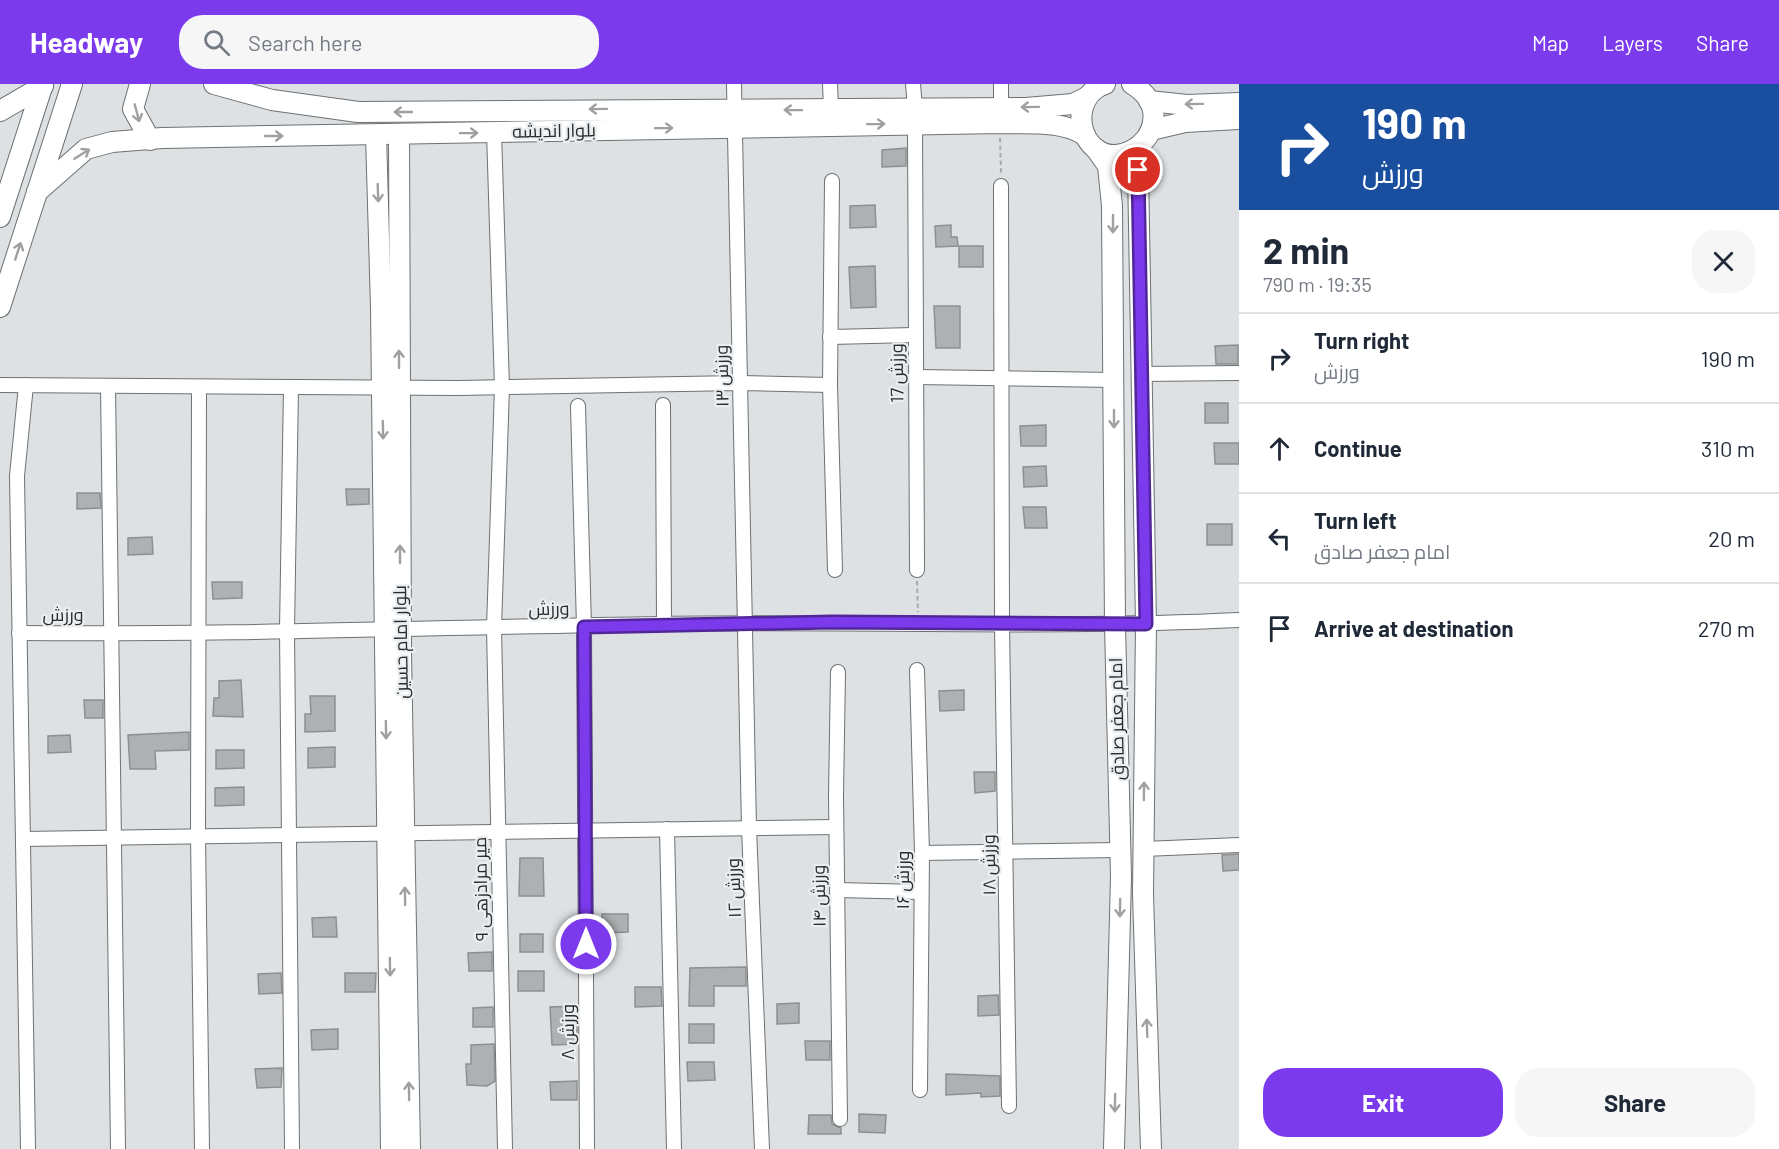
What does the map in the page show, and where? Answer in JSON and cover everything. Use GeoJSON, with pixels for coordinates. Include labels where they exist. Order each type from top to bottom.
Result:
{"type":"FeatureCollection","features":[{"type":"Feature","properties":{"kind":"street"},"geometry":{"type":"LineString","coordinates":[[0,306],[72,84]]}},
{"type":"Feature","properties":{"kind":"street"},"geometry":{"type":"LineString","coordinates":[[140,84],[133,110],[150,140]]}},
{"type":"Feature","properties":{"kind":"street","name":"بلوار اندیشه"},"geometry":{"type":"LineString","coordinates":[[214,84],[272,100],[357,112],[734,118],[1001,115],[1073,104],[1087,98]]}},
{"type":"Feature","properties":{"kind":"street","name":"ورزش ۱۳"},"geometry":{"type":"LineString","coordinates":[[734,84],[746,624]]}},
{"type":"Feature","properties":{"kind":"street"},"geometry":{"type":"LineString","coordinates":[[830,84],[831,110]]}},
{"type":"Feature","properties":{"kind":"street","name":"ورزش 17"},"geometry":{"type":"LineString","coordinates":[[913,84],[917,570]]}},
{"type":"Feature","properties":{"kind":"street"},"geometry":{"type":"LineString","coordinates":[[1000,84],[1001,115]]}},
{"type":"Feature","properties":{"kind":"street"},"geometry":{"type":"LineString","coordinates":[[1091,142],[1081,112],[1087,98],[1097,87],[1105,84]]}},
{"type":"Feature","properties":{"kind":"street"},"geometry":{"type":"LineString","coordinates":[[0,111],[43,85]]}},
{"type":"Feature","properties":{"kind":"street"},"geometry":{"type":"LineString","coordinates":[[0,217],[43,85]]}},
{"type":"Feature","properties":{"kind":"street"},"geometry":{"type":"LineString","coordinates":[[1139,89],[1187,105],[1239,103]]}},
{"type":"Feature","properties":{"kind":"street","name":"امام جعفر صادق"},"geometry":{"type":"LineString","coordinates":[[1139,89],[1154,121],[1146,138],[1138,170],[1146,624],[1143,894],[1151,1149]]}},
{"type":"Feature","properties":{"kind":"street","name":"بلوار اندیشه"},"geometry":{"type":"LineString","coordinates":[[37,192],[86,149],[112,142],[494,132],[831,110],[915,116]]}},
{"type":"Feature","properties":{"kind":"street","name":"بلوار اندیشه"},"geometry":{"type":"LineString","coordinates":[[1001,115],[1071,127],[1091,142],[1117,154],[1130,152],[1146,138],[1185,122],[1239,119]]}},
{"type":"Feature","properties":{"kind":"street","name":"میر مرادزهی ۹"},"geometry":{"type":"LineString","coordinates":[[494,132],[502,387],[494,628],[505,1149]]}},
{"type":"Feature","properties":{"kind":"street","name":"بلوار امام حسین"},"geometry":{"type":"LineString","coordinates":[[399,134],[391,387],[393,630],[396,832],[410,1149]]}},
{"type":"Feature","properties":{"kind":"street","name":"بلوار امام حسین"},"geometry":{"type":"LineString","coordinates":[[376,135],[391,387]]}},
{"type":"Feature","properties":{"kind":"street","name":"امام جعفر صادق"},"geometry":{"type":"LineString","coordinates":[[1091,142],[1108,166],[1112,182],[1114,625],[1120,877],[1114,1149]]}},
{"type":"Feature","properties":{"kind":"street"},"geometry":{"type":"LineString","coordinates":[[832,181],[830,384],[835,570]]}},
{"type":"Feature","properties":{"kind":"street","name":"ورزش ۱۸"},"geometry":{"type":"LineString","coordinates":[[1001,186],[1002,624],[1009,1106]]}},
{"type":"Feature","properties":{"kind":"street"},"geometry":{"type":"LineString","coordinates":[[830,337],[914,335]]}},
{"type":"Feature","properties":{"kind":"street"},"geometry":{"type":"LineString","coordinates":[[1141,374],[1239,373]]}},
{"type":"Feature","properties":{"kind":"street"},"geometry":{"type":"LineString","coordinates":[[915,377],[1114,380]]}},
{"type":"Feature","properties":{"kind":"street"},"geometry":{"type":"LineString","coordinates":[[0,385],[502,387],[740,383],[830,384]]}},
{"type":"Feature","properties":{"kind":"street"},"geometry":{"type":"LineString","coordinates":[[26,385],[17,476],[28,1149]]}},
{"type":"Feature","properties":{"kind":"street"},"geometry":{"type":"LineString","coordinates":[[108,386],[118,1149]]}},
{"type":"Feature","properties":{"kind":"street"},"geometry":{"type":"LineString","coordinates":[[199,387],[198,835],[202,1149]]}},
{"type":"Feature","properties":{"kind":"street"},"geometry":{"type":"LineString","coordinates":[[291,387],[287,630],[292,1149]]}},
{"type":"Feature","properties":{"kind":"street"},"geometry":{"type":"LineString","coordinates":[[663,405],[664,624]]}},
{"type":"Feature","properties":{"kind":"street","name":"ورزش ۸"},"geometry":{"type":"LineString","coordinates":[[578,406],[584,627],[587,1149]]}},
{"type":"Feature","properties":{"kind":"street"},"geometry":{"type":"LineString","coordinates":[[1146,624],[1239,620]]}},
{"type":"Feature","properties":{"kind":"street","name":"ورزش"},"geometry":{"type":"LineString","coordinates":[[19,633],[393,630],[664,624],[918,622],[1146,624]]}},
{"type":"Feature","properties":{"kind":"street","name":"ورزش ۱۲"},"geometry":{"type":"LineString","coordinates":[[746,624],[749,828],[762,1149]]}},
{"type":"Feature","properties":{"kind":"street","name":"ورزش ۱۶"},"geometry":{"type":"LineString","coordinates":[[917,670],[922,852],[920,1089]]}},
{"type":"Feature","properties":{"kind":"street","name":"ورزش ۱۴"},"geometry":{"type":"LineString","coordinates":[[838,672],[836,827],[840,1119]]}},
{"type":"Feature","properties":{"kind":"street"},"geometry":{"type":"LineString","coordinates":[[1119,801],[1128,833],[1137,834],[1144,819]]}},
{"type":"Feature","properties":{"kind":"street"},"geometry":{"type":"LineString","coordinates":[[23,839],[836,827]]}},
{"type":"Feature","properties":{"kind":"street"},"geometry":{"type":"LineString","coordinates":[[667,829],[674,1149]]}},
{"type":"Feature","properties":{"kind":"street","name":"بلوار امام حسین"},"geometry":{"type":"LineString","coordinates":[[391,1149],[396,832]]}},
{"type":"Feature","properties":{"kind":"street"},"geometry":{"type":"LineString","coordinates":[[1144,849],[1239,845]]}},
{"type":"Feature","properties":{"kind":"street"},"geometry":{"type":"LineString","coordinates":[[922,852],[1118,850]]}},
{"type":"Feature","properties":{"kind":"street"},"geometry":{"type":"LineString","coordinates":[[1120,877],[1125,863],[1133,864],[1143,894]]}},
{"type":"Feature","properties":{"kind":"street"},"geometry":{"type":"LineString","coordinates":[[837,890],[921,892]]}},
{"type":"Feature","properties":{"kind":"path"},"geometry":{"type":"LineString","coordinates":[[1001,115],[1001,186]]}},
{"type":"Feature","properties":{"kind":"path"},"geometry":{"type":"LineString","coordinates":[[917,570],[918,622]]}},
{"type":"Feature","properties":{"kind":"building"},"geometry":{"type":"Polygon","coordinates":[[[906,148],[906,166],[882,167],[882,150],[906,148]]]}},
{"type":"Feature","properties":{"kind":"building"},"geometry":{"type":"Polygon","coordinates":[[[875,205],[876,227],[850,228],[850,206],[875,205]]]}},
{"type":"Feature","properties":{"kind":"building"},"geometry":{"type":"Polygon","coordinates":[[[951,225],[951,237],[957,237],[958,246],[936,247],[935,226],[951,225]]]}},
{"type":"Feature","properties":{"kind":"building"},"geometry":{"type":"Polygon","coordinates":[[[959,246],[983,246],[983,267],[959,267],[959,246]]]}},
{"type":"Feature","properties":{"kind":"building"},"geometry":{"type":"Polygon","coordinates":[[[875,266],[876,307],[851,308],[849,267],[875,266]]]}},
{"type":"Feature","properties":{"kind":"building"},"geometry":{"type":"Polygon","coordinates":[[[934,306],[960,306],[960,348],[936,348],[934,306]]]}},
{"type":"Feature","properties":{"kind":"building"},"geometry":{"type":"Polygon","coordinates":[[[1238,345],[1238,364],[1216,364],[1215,346],[1238,345]]]}},
{"type":"Feature","properties":{"kind":"building"},"geometry":{"type":"Polygon","coordinates":[[[1205,403],[1228,403],[1228,423],[1205,423],[1205,403]]]}},
{"type":"Feature","properties":{"kind":"building"},"geometry":{"type":"Polygon","coordinates":[[[1046,425],[1046,446],[1021,446],[1020,426],[1046,425]]]}},
{"type":"Feature","properties":{"kind":"building"},"geometry":{"type":"Polygon","coordinates":[[[1214,443],[1239,443],[1239,464],[1215,464],[1214,443]]]}},
{"type":"Feature","properties":{"kind":"building"},"geometry":{"type":"Polygon","coordinates":[[[1046,466],[1047,486],[1024,487],[1023,467],[1046,466]]]}},
{"type":"Feature","properties":{"kind":"building"},"geometry":{"type":"Polygon","coordinates":[[[346,489],[369,489],[369,504],[347,505],[346,489]]]}},
{"type":"Feature","properties":{"kind":"building"},"geometry":{"type":"Polygon","coordinates":[[[77,493],[100,493],[101,508],[77,509],[77,493]]]}},
{"type":"Feature","properties":{"kind":"building"},"geometry":{"type":"Polygon","coordinates":[[[1023,507],[1046,507],[1047,528],[1025,528],[1023,507]]]}},
{"type":"Feature","properties":{"kind":"building"},"geometry":{"type":"Polygon","coordinates":[[[1207,524],[1232,524],[1232,545],[1207,545],[1207,524]]]}},
{"type":"Feature","properties":{"kind":"building"},"geometry":{"type":"Polygon","coordinates":[[[152,537],[153,554],[128,555],[128,538],[152,537]]]}},
{"type":"Feature","properties":{"kind":"building"},"geometry":{"type":"Polygon","coordinates":[[[212,582],[242,582],[242,598],[213,599],[212,582]]]}},
{"type":"Feature","properties":{"kind":"building"},"geometry":{"type":"Polygon","coordinates":[[[241,680],[243,717],[213,716],[214,698],[219,698],[219,681],[241,680]]]}},
{"type":"Feature","properties":{"kind":"building"},"geometry":{"type":"Polygon","coordinates":[[[964,690],[964,710],[940,711],[939,691],[964,690]]]}},
{"type":"Feature","properties":{"kind":"building"},"geometry":{"type":"Polygon","coordinates":[[[310,696],[335,696],[335,731],[305,732],[305,714],[311,714],[310,696]]]}},
{"type":"Feature","properties":{"kind":"building"},"geometry":{"type":"Polygon","coordinates":[[[84,700],[103,700],[103,718],[85,718],[84,700]]]}},
{"type":"Feature","properties":{"kind":"building"},"geometry":{"type":"Polygon","coordinates":[[[189,732],[189,750],[155,751],[156,769],[130,769],[128,735],[189,732]]]}},
{"type":"Feature","properties":{"kind":"building"},"geometry":{"type":"Polygon","coordinates":[[[70,735],[71,752],[48,753],[48,736],[70,735]]]}},
{"type":"Feature","properties":{"kind":"building"},"geometry":{"type":"Polygon","coordinates":[[[335,747],[335,767],[308,768],[308,748],[335,747]]]}},
{"type":"Feature","properties":{"kind":"building"},"geometry":{"type":"Polygon","coordinates":[[[216,750],[244,750],[244,768],[216,769],[216,750]]]}},
{"type":"Feature","properties":{"kind":"building"},"geometry":{"type":"Polygon","coordinates":[[[974,772],[995,772],[995,791],[975,793],[974,772]]]}},
{"type":"Feature","properties":{"kind":"building"},"geometry":{"type":"Polygon","coordinates":[[[244,787],[244,805],[215,806],[215,788],[244,787]]]}},
{"type":"Feature","properties":{"kind":"building"},"geometry":{"type":"Polygon","coordinates":[[[1239,854],[1239,870],[1223,871],[1222,855],[1239,854]]]}},
{"type":"Feature","properties":{"kind":"building"},"geometry":{"type":"Polygon","coordinates":[[[520,858],[543,858],[544,896],[519,896],[520,858]]]}},
{"type":"Feature","properties":{"kind":"building"},"geometry":{"type":"Polygon","coordinates":[[[602,914],[628,914],[628,932],[603,933],[602,914]]]}},
{"type":"Feature","properties":{"kind":"building"},"geometry":{"type":"Polygon","coordinates":[[[336,917],[337,937],[313,937],[312,918],[336,917]]]}},
{"type":"Feature","properties":{"kind":"building"},"geometry":{"type":"Polygon","coordinates":[[[520,934],[543,934],[543,952],[520,952],[520,934]]]}},
{"type":"Feature","properties":{"kind":"building"},"geometry":{"type":"Polygon","coordinates":[[[492,952],[492,971],[469,971],[468,953],[492,952]]]}},
{"type":"Feature","properties":{"kind":"building"},"geometry":{"type":"Polygon","coordinates":[[[746,967],[746,986],[714,986],[714,1006],[689,1006],[690,968],[746,967]]]}},
{"type":"Feature","properties":{"kind":"building"},"geometry":{"type":"Polygon","coordinates":[[[518,971],[544,971],[544,991],[518,991],[518,971]]]}},
{"type":"Feature","properties":{"kind":"building"},"geometry":{"type":"Polygon","coordinates":[[[281,973],[282,993],[259,994],[258,974],[281,973]]]}},
{"type":"Feature","properties":{"kind":"building"},"geometry":{"type":"Polygon","coordinates":[[[345,973],[376,973],[375,992],[345,992],[345,973]]]}},
{"type":"Feature","properties":{"kind":"building"},"geometry":{"type":"Polygon","coordinates":[[[635,987],[661,987],[662,1006],[635,1007],[635,987]]]}},
{"type":"Feature","properties":{"kind":"building"},"geometry":{"type":"Polygon","coordinates":[[[998,995],[999,1015],[978,1016],[978,996],[998,995]]]}},
{"type":"Feature","properties":{"kind":"building"},"geometry":{"type":"Polygon","coordinates":[[[799,1003],[799,1023],[777,1024],[777,1004],[799,1003]]]}},
{"type":"Feature","properties":{"kind":"building"},"geometry":{"type":"Polygon","coordinates":[[[577,1006],[577,1044],[552,1045],[550,1007],[577,1006]]]}},
{"type":"Feature","properties":{"kind":"building"},"geometry":{"type":"Polygon","coordinates":[[[493,1007],[493,1027],[473,1027],[473,1008],[493,1007]]]}},
{"type":"Feature","properties":{"kind":"building"},"geometry":{"type":"Polygon","coordinates":[[[689,1024],[714,1024],[714,1043],[689,1043],[689,1024]]]}},
{"type":"Feature","properties":{"kind":"building"},"geometry":{"type":"Polygon","coordinates":[[[338,1029],[338,1049],[312,1050],[311,1030],[338,1029]]]}},
{"type":"Feature","properties":{"kind":"building"},"geometry":{"type":"Polygon","coordinates":[[[805,1041],[830,1041],[830,1060],[806,1060],[805,1041]]]}},
{"type":"Feature","properties":{"kind":"building"},"geometry":{"type":"Polygon","coordinates":[[[494,1044],[495,1081],[487,1086],[467,1085],[466,1064],[471,1064],[471,1045],[494,1044]]]}},
{"type":"Feature","properties":{"kind":"building"},"geometry":{"type":"Polygon","coordinates":[[[687,1062],[714,1062],[715,1080],[688,1081],[687,1062]]]}},
{"type":"Feature","properties":{"kind":"building"},"geometry":{"type":"Polygon","coordinates":[[[282,1068],[281,1087],[257,1088],[255,1069],[282,1068]]]}},
{"type":"Feature","properties":{"kind":"building"},"geometry":{"type":"Polygon","coordinates":[[[946,1074],[1000,1076],[1000,1096],[981,1097],[981,1093],[946,1095],[946,1074]]]}},
{"type":"Feature","properties":{"kind":"building"},"geometry":{"type":"Polygon","coordinates":[[[577,1081],[577,1100],[551,1100],[550,1082],[577,1081]]]}},
{"type":"Feature","properties":{"kind":"building"},"geometry":{"type":"Polygon","coordinates":[[[859,1114],[886,1115],[885,1133],[859,1132],[859,1114]]]}},
{"type":"Feature","properties":{"kind":"building"},"geometry":{"type":"Polygon","coordinates":[[[809,1115],[831,1115],[832,1124],[841,1128],[841,1134],[808,1134],[809,1115]]]}},
{"type":"Feature","properties":{"kind":"route"},"geometry":{"type":"LineString","coordinates":[[586,944],[584,627],[832,622],[1146,624],[1138,170]]}}]}
